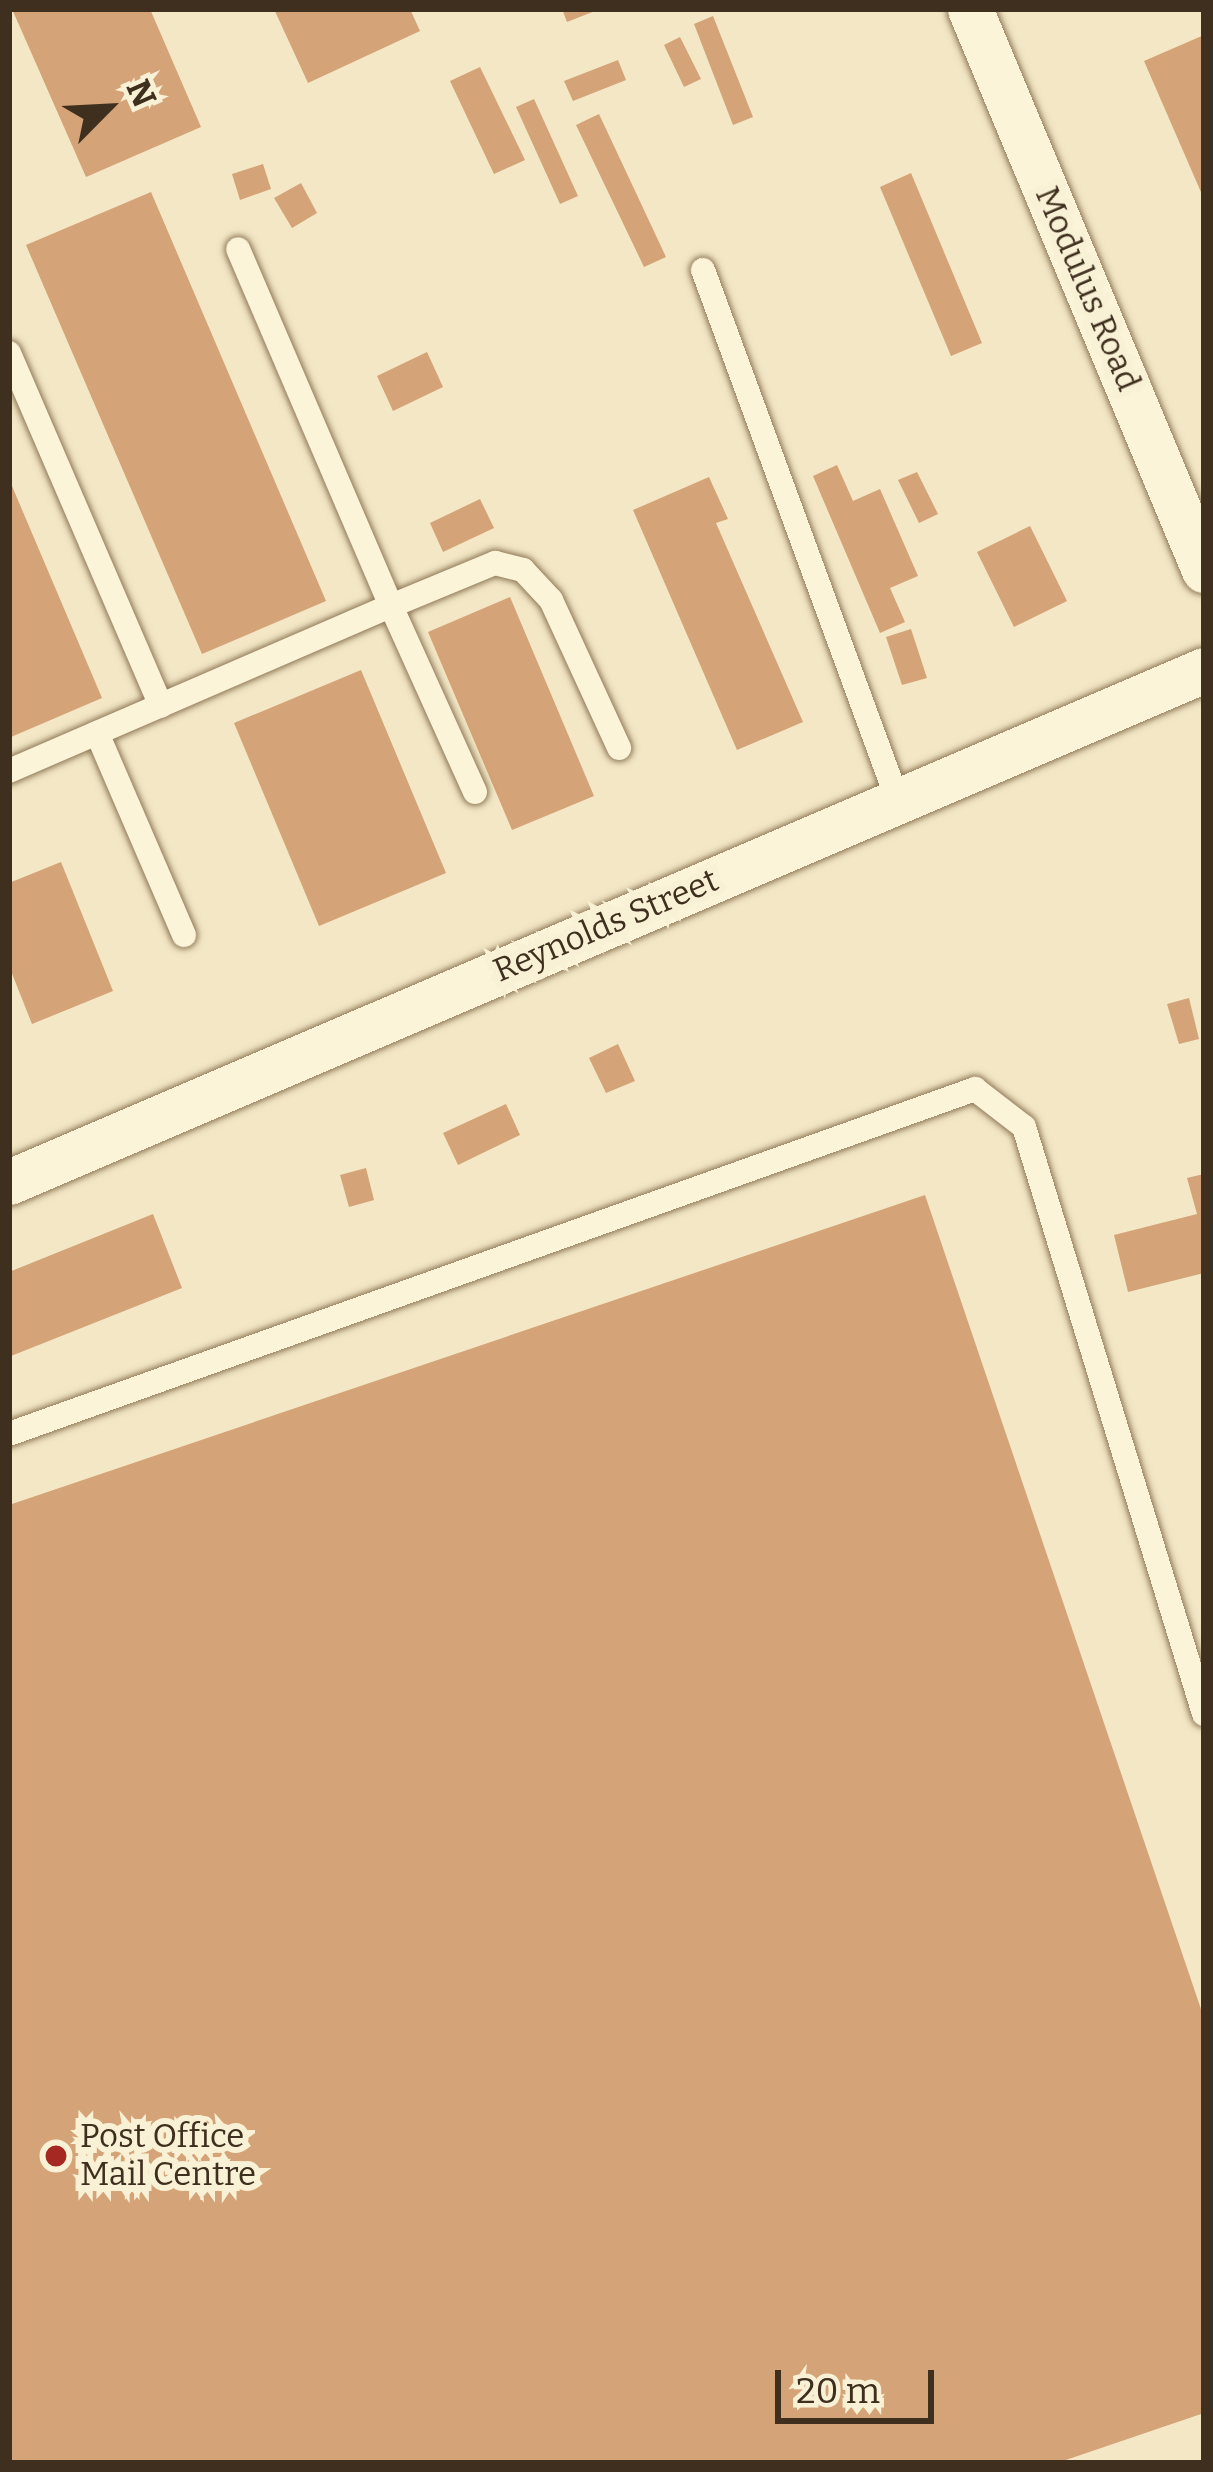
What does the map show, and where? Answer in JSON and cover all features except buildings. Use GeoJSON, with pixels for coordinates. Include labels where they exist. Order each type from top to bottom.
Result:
{"type":"FeatureCollection","features":[{"type":"Feature","properties":{"kind":"street","name":"Modulus Road"},"geometry":{"type":"LineString","coordinates":[[970,9],[1204,569]]}},
{"type":"Feature","properties":{"kind":"street","name":"Reynolds Street"},"geometry":{"type":"LineString","coordinates":[[9,1182],[1204,670]]}},
{"type":"Feature","properties":{"kind":"lane"},"geometry":{"type":"LineString","coordinates":[[238,249],[475,792]]}},
{"type":"Feature","properties":{"kind":"lane"},"geometry":{"type":"LineString","coordinates":[[703,270],[898,801]]}},
{"type":"Feature","properties":{"kind":"lane"},"geometry":{"type":"LineString","coordinates":[[9,353],[161,706]]}},
{"type":"Feature","properties":{"kind":"lane"},"geometry":{"type":"LineString","coordinates":[[9,771],[495,563],[523,570],[551,600],[619,748]]}},
{"type":"Feature","properties":{"kind":"lane"},"geometry":{"type":"LineString","coordinates":[[97,733],[184,935]]}},
{"type":"Feature","properties":{"kind":"lane"},"geometry":{"type":"LineString","coordinates":[[9,1434],[975,1089],[1024,1126],[1204,1714]]}},
{"type":"Feature","properties":{"kind":"place","name":"Post Office Mail Centre"},"geometry":{"type":"Point","coordinates":[56,2156]}}]}
